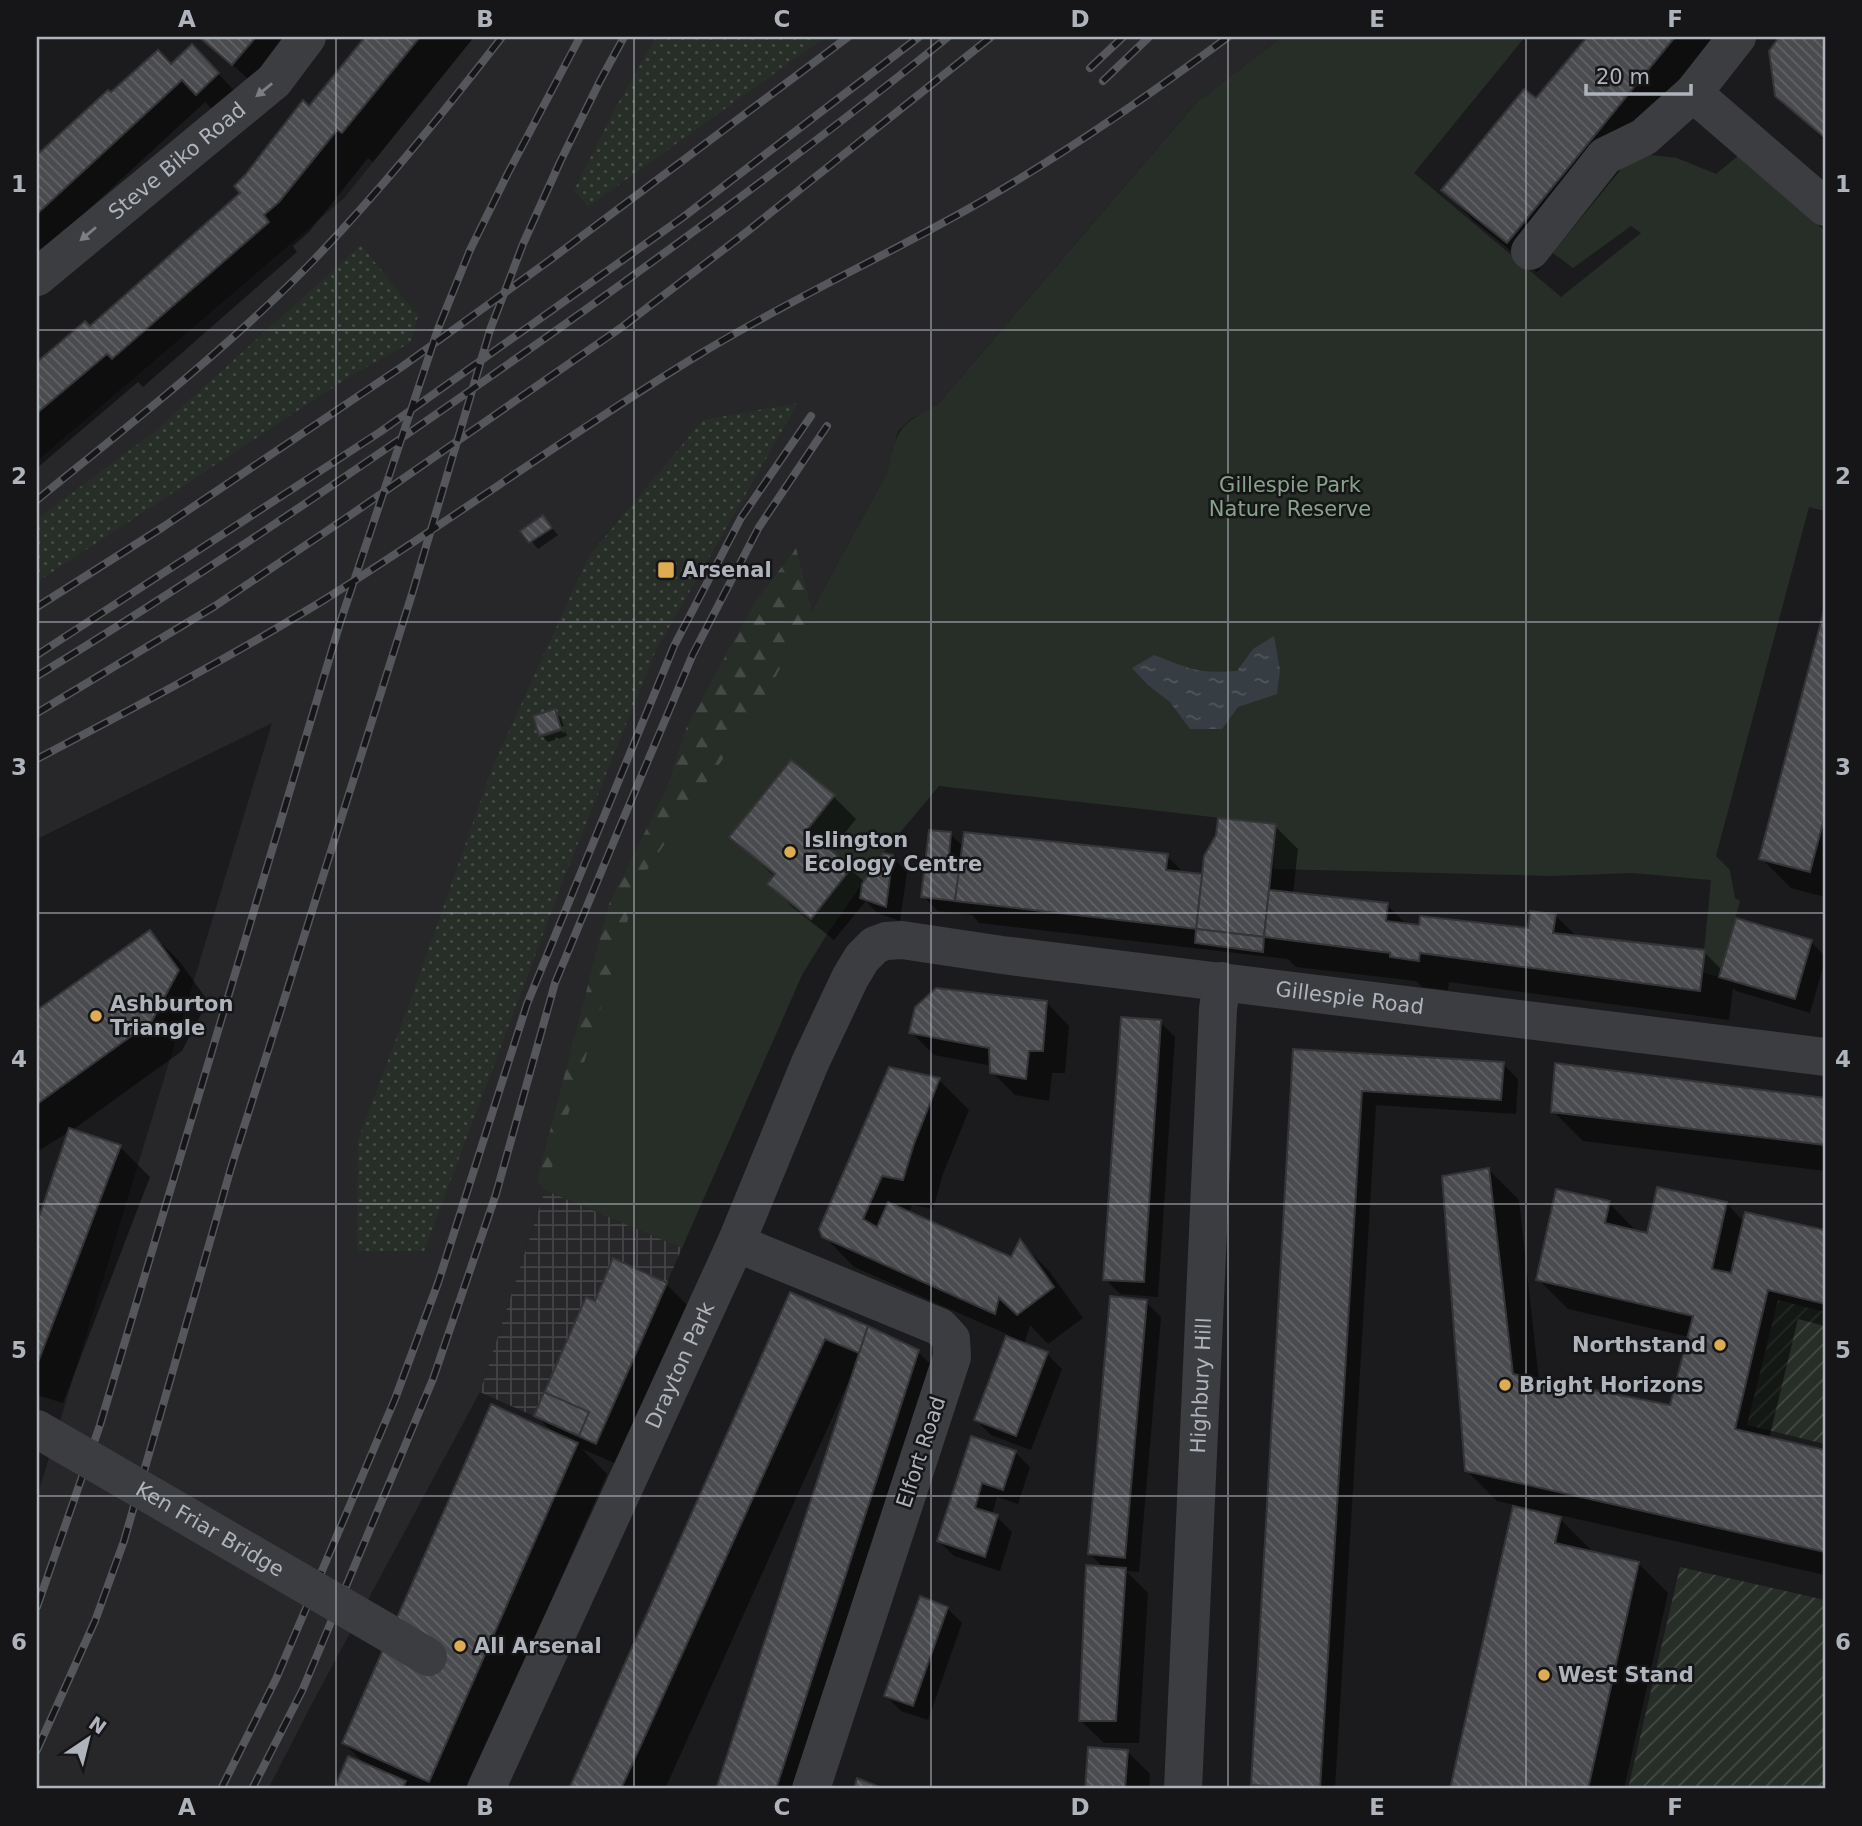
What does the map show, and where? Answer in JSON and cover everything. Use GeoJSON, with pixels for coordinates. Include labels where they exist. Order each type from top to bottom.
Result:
{"type":"FeatureCollection","features":[{"type":"Feature","properties":{"kind":"street","name":"Steve Biko Road"},"geometry":{"type":"LineString","coordinates":[[37,277],[274,81],[307,37]]}},
{"type":"Feature","properties":{"kind":"street"},"geometry":{"type":"LineString","coordinates":[[1530,251],[1605,156],[1644,137],[1693,93],[1737,37]]}},
{"type":"Feature","properties":{"kind":"street"},"geometry":{"type":"LineString","coordinates":[[1693,93],[1825,207]]}},
{"type":"Feature","properties":{"kind":"street","name":"Gillespie Road"},"geometry":{"type":"LineString","coordinates":[[875,945],[886,940],[902,940],[1002,955],[1825,1057]]}},
{"type":"Feature","properties":{"kind":"street","name":"Drayton Park"},"geometry":{"type":"LineString","coordinates":[[486,1789],[736,1243],[810,1063],[856,967],[875,945]]}},
{"type":"Feature","properties":{"kind":"street","name":"Highbury Hill"},"geometry":{"type":"LineString","coordinates":[[1183,1789],[1222,981]]}},
{"type":"Feature","properties":{"kind":"street","name":"Elfort Road"},"geometry":{"type":"LineString","coordinates":[[736,1243],[940,1327],[951,1339],[952,1357],[811,1789]]}},
{"type":"Feature","properties":{"kind":"street","name":"Ken Friar Bridge"},"geometry":{"type":"LineString","coordinates":[[37,1429],[428,1657]]}},
{"type":"Feature","properties":{"kind":"shaded area"},"geometry":{"type":"Polygon","coordinates":[[[474,37],[1282,37],[1197,102],[939,403],[911,419],[898,431],[887,473],[761,703],[545,1190],[480,1392],[268,1789],[37,1789],[37,1497],[272,723],[37,839],[37,461],[344,198],[474,37]]]}},
{"type":"Feature","properties":{"kind":"shaded area"},"geometry":{"type":"Polygon","coordinates":[[[545,1190],[682,1248],[596,1444],[480,1392],[545,1190]]]}},
{"type":"Feature","properties":{"kind":"green space"},"geometry":{"type":"Polygon","coordinates":[[[656,37],[825,37],[588,207],[574,190],[616,107],[656,37]]]}},
{"type":"Feature","properties":{"kind":"green space","name":"Gillespie Park Nature Reserve"},"geometry":{"type":"Polygon","coordinates":[[[1282,37],[1525,37],[1414,173],[1561,297],[1641,233],[1631,226],[1573,268],[1549,250],[1623,161],[1642,154],[1677,158],[1716,174],[1738,156],[1825,231],[1825,511],[1809,507],[1716,856],[1730,870],[1735,898],[1740,901],[1719,977],[1702,972],[1711,880],[1632,873],[1552,876],[1274,869],[1275,824],[939,786],[883,853],[802,975],[682,1248],[545,1190],[640,880],[761,703],[887,473],[902,429],[915,417],[939,403],[1197,102],[1282,37]]]}},
{"type":"Feature","properties":{"kind":"green space"},"geometry":{"type":"Polygon","coordinates":[[[361,245],[418,316],[410,343],[352,375],[37,582],[37,519],[153,433],[361,245]]]}},
{"type":"Feature","properties":{"kind":"green space"},"geometry":{"type":"Polygon","coordinates":[[[798,403],[656,650],[563,881],[424,1251],[357,1251],[358,1140],[493,766],[589,556],[703,420],[798,403]]]}},
{"type":"Feature","properties":{"kind":"green space"},"geometry":{"type":"Polygon","coordinates":[[[796,548],[814,620],[682,1248],[545,1190],[537,1181],[609,904],[667,788],[687,726],[754,604],[796,548]]]}},
{"type":"Feature","properties":{"kind":"green space"},"geometry":{"type":"Polygon","coordinates":[[[1778,1300],[1825,1312],[1825,1444],[1747,1425],[1778,1300]]]}},
{"type":"Feature","properties":{"kind":"green space"},"geometry":{"type":"Polygon","coordinates":[[[1680,1567],[1825,1600],[1825,1789],[1628,1789],[1680,1567]]]}},
{"type":"Feature","properties":{"kind":"water"},"geometry":{"type":"Polygon","coordinates":[[[1274,636],[1280,670],[1277,694],[1238,707],[1222,729],[1190,729],[1170,702],[1132,668],[1154,655],[1194,669],[1212,672],[1237,671],[1253,649],[1274,636]]]}},
{"type":"Feature","properties":{"kind":"building"},"geometry":{"type":"Polygon","coordinates":[[[199,37],[256,37],[232,65],[199,37]]]}},
{"type":"Feature","properties":{"kind":"building"},"geometry":{"type":"Polygon","coordinates":[[[365,37],[420,37],[342,133],[337,130],[279,202],[264,215],[269,222],[112,359],[107,354],[37,413],[37,362],[85,321],[90,326],[240,193],[234,186],[303,100],[309,106],[365,37]]]}},
{"type":"Feature","properties":{"kind":"building"},"geometry":{"type":"Polygon","coordinates":[[[1587,37],[1675,37],[1507,243],[1441,190],[1524,89],[1536,98],[1587,37]]]}},
{"type":"Feature","properties":{"kind":"building"},"geometry":{"type":"Polygon","coordinates":[[[1779,37],[1825,37],[1825,138],[1775,96],[1769,51],[1779,37]]]}},
{"type":"Feature","properties":{"kind":"building"},"geometry":{"type":"Polygon","coordinates":[[[192,44],[219,73],[196,95],[182,80],[37,214],[37,155],[108,90],[111,92],[158,50],[171,64],[192,44]]]}},
{"type":"Feature","properties":{"kind":"building"},"geometry":{"type":"Polygon","coordinates":[[[543,515],[552,528],[529,543],[520,531],[543,515]]]}},
{"type":"Feature","properties":{"kind":"building"},"geometry":{"type":"Polygon","coordinates":[[[1825,606],[1825,815],[1810,872],[1759,859],[1825,606]]]}},
{"type":"Feature","properties":{"kind":"building"},"geometry":{"type":"Polygon","coordinates":[[[555,709],[561,729],[539,736],[533,716],[555,709]]]}},
{"type":"Feature","properties":{"kind":"building","name":"Islington Ecology Centre"},"geometry":{"type":"Polygon","coordinates":[[[791,760],[835,795],[806,831],[852,867],[811,919],[767,884],[775,874],[729,837],[791,760]]]}},
{"type":"Feature","properties":{"kind":"building"},"geometry":{"type":"Polygon","coordinates":[[[1218,818],[1276,824],[1264,937],[1196,929],[1204,856],[1216,835],[1218,818]]]}},
{"type":"Feature","properties":{"kind":"building"},"geometry":{"type":"Polygon","coordinates":[[[929,830],[951,832],[949,858],[961,860],[955,901],[921,897],[929,830]]]}},
{"type":"Feature","properties":{"kind":"building"},"geometry":{"type":"Polygon","coordinates":[[[964,832],[1168,854],[1166,870],[1202,874],[1196,929],[955,901],[964,832]]]}},
{"type":"Feature","properties":{"kind":"building"},"geometry":{"type":"Polygon","coordinates":[[[883,853],[893,855],[886,907],[860,898],[862,884],[883,853]]]}},
{"type":"Feature","properties":{"kind":"building"},"geometry":{"type":"Polygon","coordinates":[[[1269,890],[1388,903],[1386,921],[1419,925],[1420,916],[1528,928],[1530,911],[1556,914],[1553,933],[1705,950],[1700,991],[1420,953],[1419,961],[1390,957],[1390,953],[1264,937],[1269,890]]]}},
{"type":"Feature","properties":{"kind":"building"},"geometry":{"type":"Polygon","coordinates":[[[1736,918],[1812,940],[1795,999],[1719,977],[1736,918]]]}},
{"type":"Feature","properties":{"kind":"building"},"geometry":{"type":"Polygon","coordinates":[[[1196,929],[1264,937],[1263,952],[1195,943],[1196,929]]]}},
{"type":"Feature","properties":{"kind":"building","name":"Ashburton Triangle"},"geometry":{"type":"Polygon","coordinates":[[[150,930],[179,970],[152,1021],[37,1104],[37,1010],[150,930]]]}},
{"type":"Feature","properties":{"kind":"building"},"geometry":{"type":"Polygon","coordinates":[[[936,988],[1047,1001],[1043,1051],[1029,1051],[1026,1079],[990,1073],[989,1048],[909,1033],[915,1007],[936,988]]]}},
{"type":"Feature","properties":{"kind":"building"},"geometry":{"type":"Polygon","coordinates":[[[1121,1017],[1161,1020],[1144,1282],[1103,1280],[1121,1017]]]}},
{"type":"Feature","properties":{"kind":"building"},"geometry":{"type":"Polygon","coordinates":[[[1293,1049],[1504,1062],[1501,1100],[1362,1091],[1320,1789],[1251,1785],[1293,1049]]]}},
{"type":"Feature","properties":{"kind":"building"},"geometry":{"type":"Polygon","coordinates":[[[1555,1063],[1825,1098],[1825,1145],[1551,1112],[1555,1063]]]}},
{"type":"Feature","properties":{"kind":"building"},"geometry":{"type":"Polygon","coordinates":[[[889,1067],[940,1078],[903,1180],[882,1176],[863,1219],[877,1227],[888,1202],[1011,1257],[1020,1239],[1054,1287],[1017,1315],[999,1298],[995,1314],[822,1237],[819,1229],[889,1067]]]}},
{"type":"Feature","properties":{"kind":"building"},"geometry":{"type":"Polygon","coordinates":[[[69,1128],[121,1145],[37,1365],[37,1223],[69,1128]]]}},
{"type":"Feature","properties":{"kind":"building","name":"Northstand"},"geometry":{"type":"Polygon","coordinates":[[[1489,1168],[1513,1374],[1670,1405],[1693,1316],[1536,1280],[1556,1189],[1610,1201],[1605,1223],[1647,1233],[1657,1187],[1727,1202],[1712,1269],[1731,1273],[1745,1212],[1825,1230],[1825,1304],[1768,1290],[1735,1429],[1825,1450],[1825,1552],[1465,1471],[1442,1176],[1489,1168]]]}},
{"type":"Feature","properties":{"kind":"building"},"geometry":{"type":"Polygon","coordinates":[[[613,1258],[667,1283],[596,1444],[534,1416],[586,1297],[595,1301],[613,1258]]]}},
{"type":"Feature","properties":{"kind":"building"},"geometry":{"type":"Polygon","coordinates":[[[790,1292],[868,1326],[859,1353],[825,1339],[621,1789],[569,1789],[790,1292]]]}},
{"type":"Feature","properties":{"kind":"building"},"geometry":{"type":"Polygon","coordinates":[[[1110,1296],[1147,1300],[1125,1558],[1088,1554],[1110,1296]]]}},
{"type":"Feature","properties":{"kind":"building"},"geometry":{"type":"Polygon","coordinates":[[[868,1326],[919,1350],[776,1789],[716,1789],[868,1326]]]}},
{"type":"Feature","properties":{"kind":"building"},"geometry":{"type":"Polygon","coordinates":[[[1006,1336],[1048,1352],[1016,1436],[974,1420],[1006,1336]]]}},
{"type":"Feature","properties":{"kind":"building"},"geometry":{"type":"Polygon","coordinates":[[[544,1392],[589,1412],[579,1436],[534,1416],[544,1392]]]}},
{"type":"Feature","properties":{"kind":"building"},"geometry":{"type":"Polygon","coordinates":[[[491,1404],[578,1443],[429,1782],[342,1743],[491,1404]]]}},
{"type":"Feature","properties":{"kind":"building"},"geometry":{"type":"Polygon","coordinates":[[[971,1436],[1016,1451],[1003,1490],[982,1483],[975,1508],[998,1515],[985,1557],[937,1541],[971,1436]]]}},
{"type":"Feature","properties":{"kind":"building","name":"West Stand"},"geometry":{"type":"Polygon","coordinates":[[[1513,1506],[1561,1517],[1555,1543],[1639,1562],[1588,1789],[1450,1789],[1513,1506]]]}},
{"type":"Feature","properties":{"kind":"building"},"geometry":{"type":"Polygon","coordinates":[[[1086,1565],[1126,1568],[1116,1721],[1079,1721],[1086,1565]]]}},
{"type":"Feature","properties":{"kind":"building"},"geometry":{"type":"Polygon","coordinates":[[[920,1596],[948,1607],[913,1706],[884,1696],[920,1596]]]}},
{"type":"Feature","properties":{"kind":"building"},"geometry":{"type":"Polygon","coordinates":[[[1088,1747],[1128,1750],[1125,1789],[1085,1789],[1088,1747]]]}},
{"type":"Feature","properties":{"kind":"building"},"geometry":{"type":"Polygon","coordinates":[[[348,1756],[406,1781],[402,1789],[334,1789],[348,1756]]]}},
{"type":"Feature","properties":{"kind":"building"},"geometry":{"type":"Polygon","coordinates":[[[857,1778],[882,1788],[882,1789],[854,1789],[857,1778]]]}},
{"type":"Feature","properties":{"kind":"railway"},"geometry":{"type":"LineString","coordinates":[[37,500],[209,359],[306,268],[407,155],[502,37]]}},
{"type":"Feature","properties":{"kind":"railway"},"geometry":{"type":"LineString","coordinates":[[37,1607],[100,1425],[340,623],[438,329],[470,250],[580,37]]}},
{"type":"Feature","properties":{"kind":"railway"},"geometry":{"type":"LineString","coordinates":[[37,1750],[95,1621],[124,1541],[231,1168],[412,594],[490,330],[523,244],[560,162],[624,37]]}},
{"type":"Feature","properties":{"kind":"railway"},"geometry":{"type":"LineString","coordinates":[[37,607],[163,527],[403,366],[550,260],[848,37]]}},
{"type":"Feature","properties":{"kind":"railway"},"geometry":{"type":"LineString","coordinates":[[37,655],[380,432],[682,218],[919,37]]}},
{"type":"Feature","properties":{"kind":"railway"},"geometry":{"type":"LineString","coordinates":[[37,676],[256,536],[532,347],[772,173],[948,37]]}},
{"type":"Feature","properties":{"kind":"railway"},"geometry":{"type":"LineString","coordinates":[[37,713],[215,606],[622,327],[744,234],[991,37]]}},
{"type":"Feature","properties":{"kind":"railway"},"geometry":{"type":"LineString","coordinates":[[1090,68],[1123,37]]}},
{"type":"Feature","properties":{"kind":"railway"},"geometry":{"type":"LineString","coordinates":[[1103,81],[1149,37]]}},
{"type":"Feature","properties":{"kind":"railway"},"geometry":{"type":"LineString","coordinates":[[37,759],[214,664],[319,603],[700,354],[953,217],[1051,159],[1228,37]]}},
{"type":"Feature","properties":{"kind":"railway"},"geometry":{"type":"LineString","coordinates":[[221,1789],[276,1679],[395,1399],[438,1283],[527,1004],[674,646],[741,518],[811,416]]}},
{"type":"Feature","properties":{"kind":"railway"},"geometry":{"type":"LineString","coordinates":[[252,1789],[302,1691],[433,1379],[496,1194],[555,983],[619,829],[693,654],[759,527],[827,426]]}},
{"type":"Feature","properties":{"kind":"place","name":"Arsenal"},"geometry":{"type":"Point","coordinates":[666,570]}},
{"type":"Feature","properties":{"kind":"place","name":"Islington Ecology Centre"},"geometry":{"type":"Point","coordinates":[790,852]}},
{"type":"Feature","properties":{"kind":"place","name":"Ashburton Triangle"},"geometry":{"type":"Point","coordinates":[96,1016]}},
{"type":"Feature","properties":{"kind":"place","name":"Northstand"},"geometry":{"type":"Point","coordinates":[1720,1345]}},
{"type":"Feature","properties":{"kind":"place","name":"Bright Horizons"},"geometry":{"type":"Point","coordinates":[1505,1385]}},
{"type":"Feature","properties":{"kind":"place","name":"All Arsenal"},"geometry":{"type":"Point","coordinates":[460,1646]}},
{"type":"Feature","properties":{"kind":"place","name":"West Stand"},"geometry":{"type":"Point","coordinates":[1544,1675]}}]}
